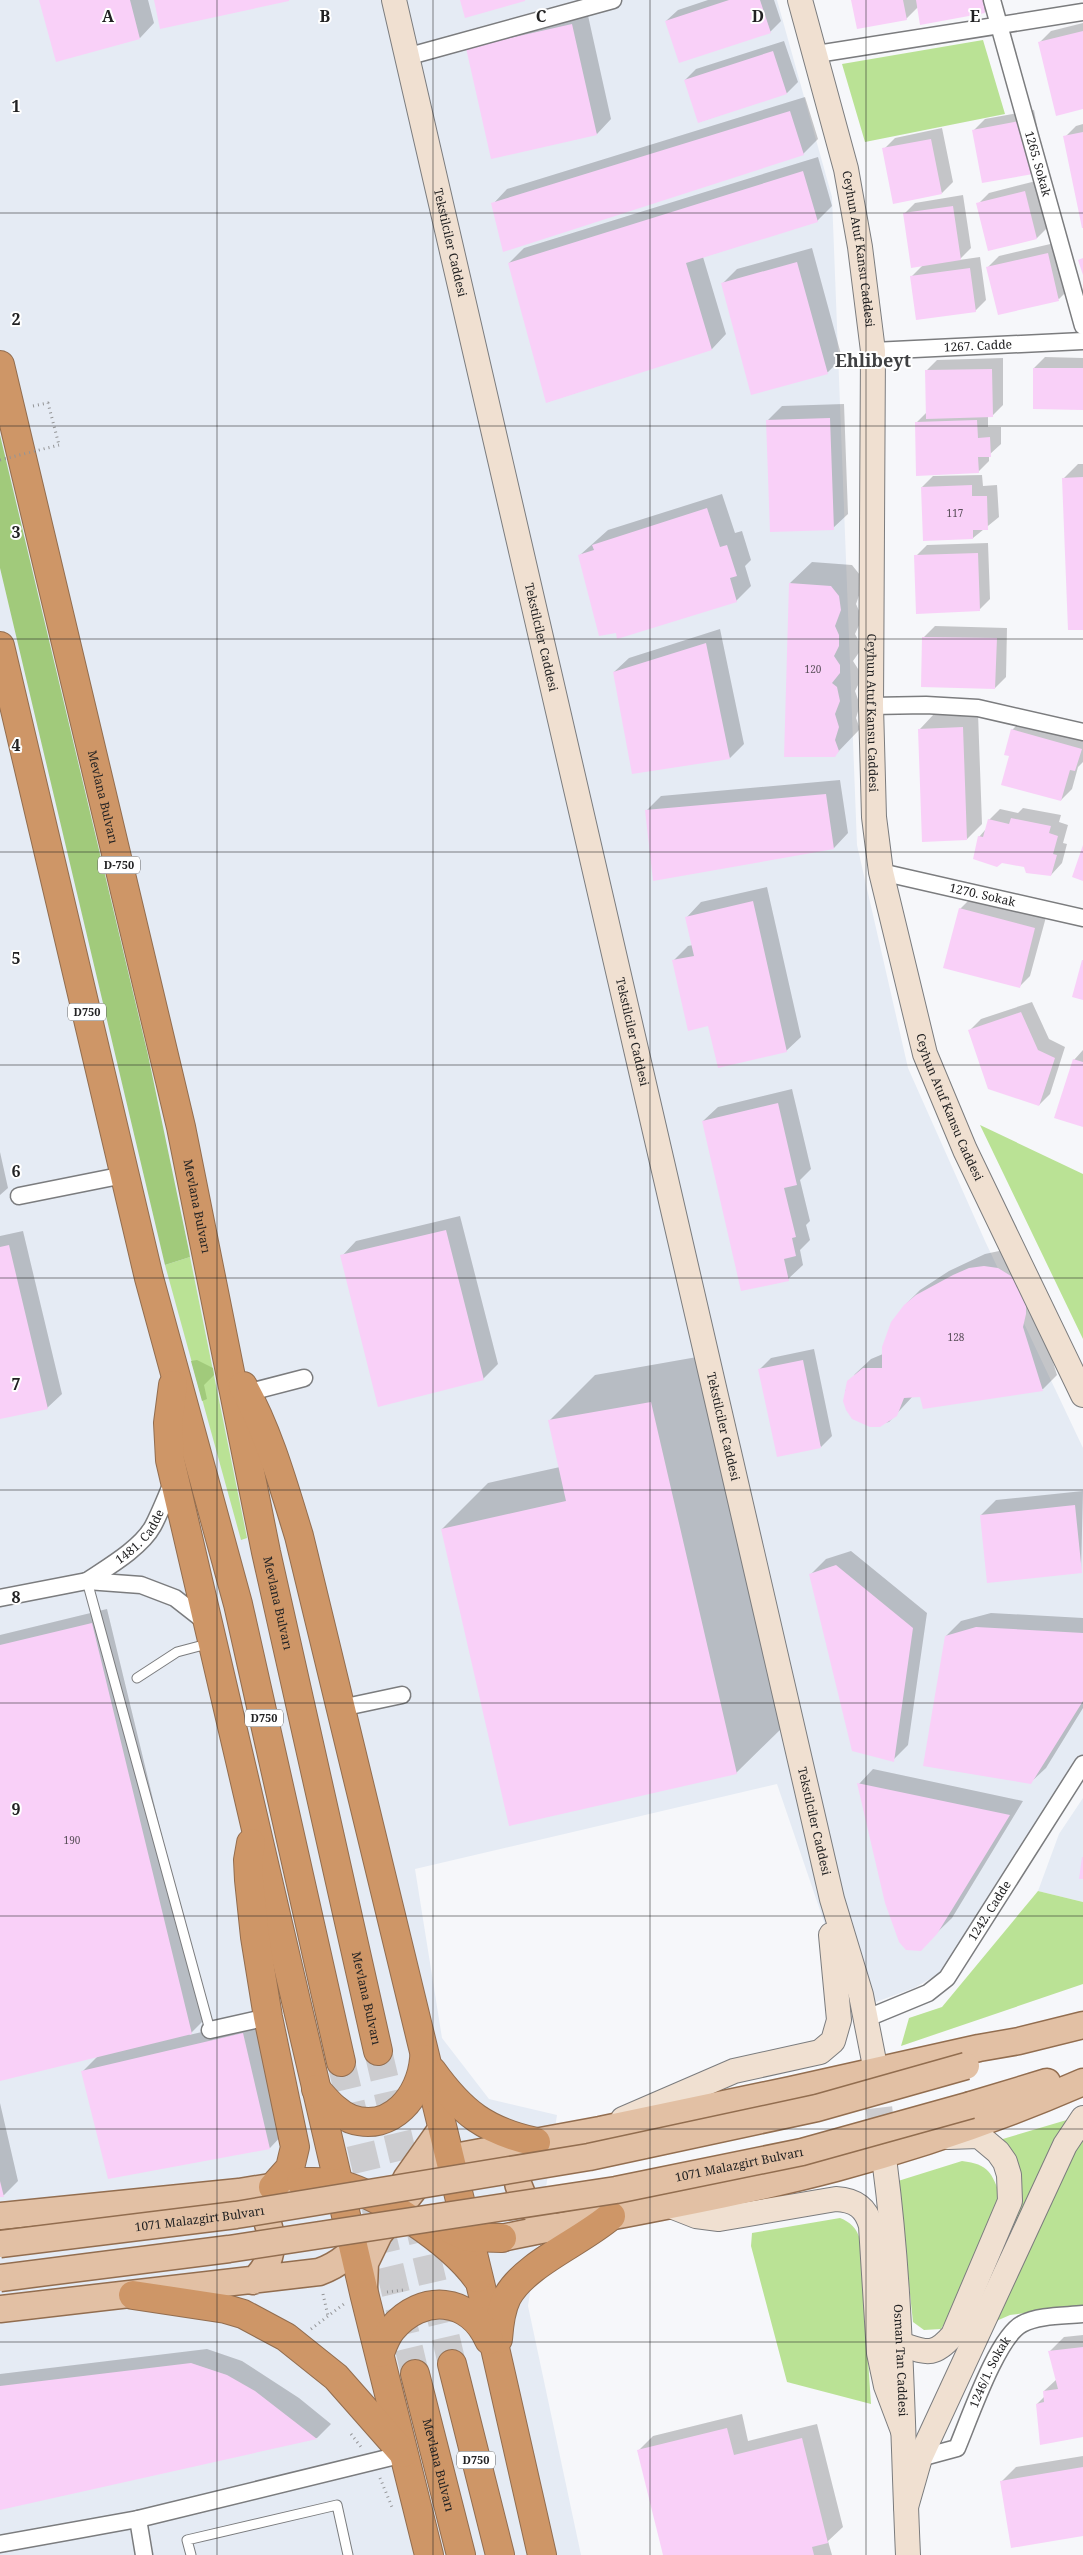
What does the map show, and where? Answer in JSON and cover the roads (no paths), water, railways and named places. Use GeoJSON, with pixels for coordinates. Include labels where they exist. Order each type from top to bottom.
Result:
{"type":"FeatureCollection","features":[{"type":"Feature","properties":{"kind":"highway","name":"Mevlana Bulvarı"},"geometry":{"type":"LineString","coordinates":[[0,365],[181,1127],[266,1552],[378,2050]]}},
{"type":"Feature","properties":{"kind":"highway","name":"D750"},"geometry":{"type":"LineString","coordinates":[[0,646],[124,1175],[238,1604],[341,2062]]}},
{"type":"Feature","properties":{"kind":"highway"},"geometry":{"type":"LineString","coordinates":[[230,1366],[262,1424],[278,1465],[298,1536],[479,2281],[542,2555]]}},
{"type":"Feature","properties":{"kind":"highway"},"geometry":{"type":"LineString","coordinates":[[176,1376],[169,1403],[170,1460],[354,2250],[358,2298],[380,2353],[428,2555]]}},
{"type":"Feature","properties":{"kind":"highway"},"geometry":{"type":"LineString","coordinates":[[256,1825],[248,1860],[249,1880],[268,2016],[295,2148],[290,2168],[273,2187]]}},
{"type":"Feature","properties":{"kind":"highway"},"geometry":{"type":"LineString","coordinates":[[316,2089],[334,2108],[352,2119],[380,2119],[398,2111],[410,2100],[420,2084],[424,2059]]}},
{"type":"Feature","properties":{"kind":"highway"},"geometry":{"type":"LineString","coordinates":[[424,2059],[451,2096],[473,2117],[494,2130],[536,2142]]}},
{"type":"Feature","properties":{"kind":"highway"},"geometry":{"type":"LineString","coordinates":[[330,2150],[356,2174],[444,2242],[479,2281]]}},
{"type":"Feature","properties":{"kind":"highway"},"geometry":{"type":"LineString","coordinates":[[301,2182],[338,2184],[394,2204],[468,2236],[502,2238]]}},
{"type":"Feature","properties":{"kind":"highway"},"geometry":{"type":"LineString","coordinates":[[496,2358],[503,2309],[506,2299],[518,2281],[542,2263],[592,2232],[611,2216]]}},
{"type":"Feature","properties":{"kind":"highway"},"geometry":{"type":"LineString","coordinates":[[133,2295],[226,2309],[243,2314],[279,2333],[336,2376],[394,2446],[404,2454]]}},
{"type":"Feature","properties":{"kind":"highway"},"geometry":{"type":"LineString","coordinates":[[380,2353],[391,2330],[404,2317],[424,2307],[442,2305],[459,2308],[476,2319],[484,2329],[496,2358]]}},
{"type":"Feature","properties":{"kind":"highway","name":"D750"},"geometry":{"type":"LineString","coordinates":[[452,2364],[500,2555]]}},
{"type":"Feature","properties":{"kind":"highway","name":"Mevlana Bulvarı"},"geometry":{"type":"LineString","coordinates":[[415,2374],[461,2555]]}},
{"type":"Feature","properties":{"kind":"main road","name":"1071 Malazgirt Bulvarı"},"geometry":{"type":"LineString","coordinates":[[0,2309],[319,2272],[335,2266],[354,2250],[394,2204],[424,2176],[449,2158],[600,2130],[1083,2026]]}},
{"type":"Feature","properties":{"kind":"main road","name":"1071 Malazgirt Bulvarı"},"geometry":{"type":"LineString","coordinates":[[0,2244],[236,2216],[590,2157],[818,2108],[966,2066],[1083,2026]]}},
{"type":"Feature","properties":{"kind":"main road","name":"1071 Malazgirt Bulvarı"},"geometry":{"type":"LineString","coordinates":[[0,2278],[229,2249],[616,2190],[802,2152],[1083,2072]]}},
{"type":"Feature","properties":{"kind":"main road","name":"1071 Malazgirt Bulvarı"},"geometry":{"type":"LineString","coordinates":[[502,2238],[668,2205],[834,2168],[934,2140],[1017,2111],[1083,2082]]}},
{"type":"Feature","properties":{"kind":"main road","name":"1071 Malazgirt Bulvarı"},"geometry":{"type":"LineString","coordinates":[[358,2298],[365,2263],[379,2234],[394,2204],[442,2128]]}},
{"type":"Feature","properties":{"kind":"main road"},"geometry":{"type":"LineString","coordinates":[[536,2142],[525,2150],[517,2166],[524,2200],[539,2214],[567,2224]]}},
{"type":"Feature","properties":{"kind":"main road","name":"1071 Malazgirt Bulvarı"},"geometry":{"type":"LineString","coordinates":[[0,2216],[239,2192],[301,2182]]}},
{"type":"Feature","properties":{"kind":"main road"},"geometry":{"type":"LineString","coordinates":[[239,2192],[261,2208],[270,2228],[271,2245],[269,2259],[260,2275],[253,2281]]}},
{"type":"Feature","properties":{"kind":"street","name":"Tekstilciler Caddesi"},"geometry":{"type":"LineString","coordinates":[[394,0],[824,1866],[839,1926],[861,1995],[874,2061]]}},
{"type":"Feature","properties":{"kind":"street"},"geometry":{"type":"LineString","coordinates":[[406,58],[613,0]]}},
{"type":"Feature","properties":{"kind":"street","name":"Ceyhun Atuf Kansu Caddesi"},"geometry":{"type":"LineString","coordinates":[[800,0],[817,54],[846,169],[860,246],[873,351],[871,706],[874,817],[881,872],[925,1054],[965,1150],[1083,1395]]}},
{"type":"Feature","properties":{"kind":"street","name":"1265. Sokak"},"geometry":{"type":"LineString","coordinates":[[992,0],[1083,326]]}},
{"type":"Feature","properties":{"kind":"street"},"geometry":{"type":"LineString","coordinates":[[817,54],[1083,12]]}},
{"type":"Feature","properties":{"kind":"street","name":"1267. Cadde"},"geometry":{"type":"LineString","coordinates":[[873,351],[1083,341]]}},
{"type":"Feature","properties":{"kind":"street"},"geometry":{"type":"LineString","coordinates":[[871,706],[926,705],[978,708],[1083,732]]}},
{"type":"Feature","properties":{"kind":"street","name":"1270. Sokak"},"geometry":{"type":"LineString","coordinates":[[881,872],[1083,918]]}},
{"type":"Feature","properties":{"kind":"street"},"geometry":{"type":"LineString","coordinates":[[19,1196],[124,1175]]}},
{"type":"Feature","properties":{"kind":"street"},"geometry":{"type":"LineString","coordinates":[[246,1393],[304,1378]]}},
{"type":"Feature","properties":{"kind":"street","name":"1481. Cadde"},"geometry":{"type":"LineString","coordinates":[[87,1581],[116,1561],[145,1537],[153,1527],[174,1478]]}},
{"type":"Feature","properties":{"kind":"street","name":"1481. Cadde"},"geometry":{"type":"LineString","coordinates":[[0,1598],[87,1581],[141,1585],[175,1598],[210,1633]]}},
{"type":"Feature","properties":{"kind":"street"},"geometry":{"type":"LineString","coordinates":[[341,1708],[402,1695]]}},
{"type":"Feature","properties":{"kind":"street","name":"1242. Cadde"},"geometry":{"type":"LineString","coordinates":[[865,2018],[928,1993],[947,1978],[1083,1764]]}},
{"type":"Feature","properties":{"kind":"street"},"geometry":{"type":"LineString","coordinates":[[600,2130],[734,2071],[820,2052],[833,2041],[839,2020],[824,1866]]}},
{"type":"Feature","properties":{"kind":"street"},"geometry":{"type":"LineString","coordinates":[[210,2030],[268,2016]]}},
{"type":"Feature","properties":{"kind":"street"},"geometry":{"type":"LineString","coordinates":[[906,2507],[920,2458],[1065,2146],[1083,2118]]}},
{"type":"Feature","properties":{"kind":"street"},"geometry":{"type":"LineString","coordinates":[[900,2344],[926,2352],[941,2349],[952,2336],[1010,2201],[1009,2175],[1005,2162],[998,2152],[979,2136],[934,2140]]}},
{"type":"Feature","properties":{"kind":"street","name":"Osman Tan Caddesi"},"geometry":{"type":"LineString","coordinates":[[885,2166],[894,2244],[900,2344],[908,2555]]}},
{"type":"Feature","properties":{"kind":"street"},"geometry":{"type":"LineString","coordinates":[[668,2205],[696,2216],[719,2219],[836,2199],[851,2201],[864,2210],[871,2226],[879,2353],[886,2386],[903,2431]]}},
{"type":"Feature","properties":{"kind":"street","name":"1246/1. Sokak"},"geometry":{"type":"LineString","coordinates":[[920,2458],[957,2448],[1000,2349],[1014,2329],[1034,2320],[1083,2314]]}},
{"type":"Feature","properties":{"kind":"street"},"geometry":{"type":"LineString","coordinates":[[0,2544],[138,2519],[404,2454]]}},
{"type":"Feature","properties":{"kind":"street"},"geometry":{"type":"LineString","coordinates":[[138,2519],[144,2555]]}},
{"type":"Feature","properties":{"kind":"lane"},"geometry":{"type":"LineString","coordinates":[[87,1581],[210,2030]]}},
{"type":"Feature","properties":{"kind":"lane"},"geometry":{"type":"LineString","coordinates":[[137,1678],[210,1633]]}},
{"type":"Feature","properties":{"kind":"lane"},"geometry":{"type":"LineString","coordinates":[[190,2555],[187,2540],[337,2505],[348,2555]]}},
{"type":"Feature","properties":{"kind":"tunnel"},"geometry":{"type":"LineString","coordinates":[[378,2051],[452,2364]]}},
{"type":"Feature","properties":{"kind":"tunnel"},"geometry":{"type":"LineString","coordinates":[[341,2062],[415,2374]]}},
{"type":"Feature","properties":{"kind":"tunnel"},"geometry":{"type":"LineString","coordinates":[[875,2069],[884,2152]]}},
{"type":"Feature","properties":{"kind":"district","name":"Ehlibeyt"},"geometry":{"type":"Point","coordinates":[873,361]}}]}
